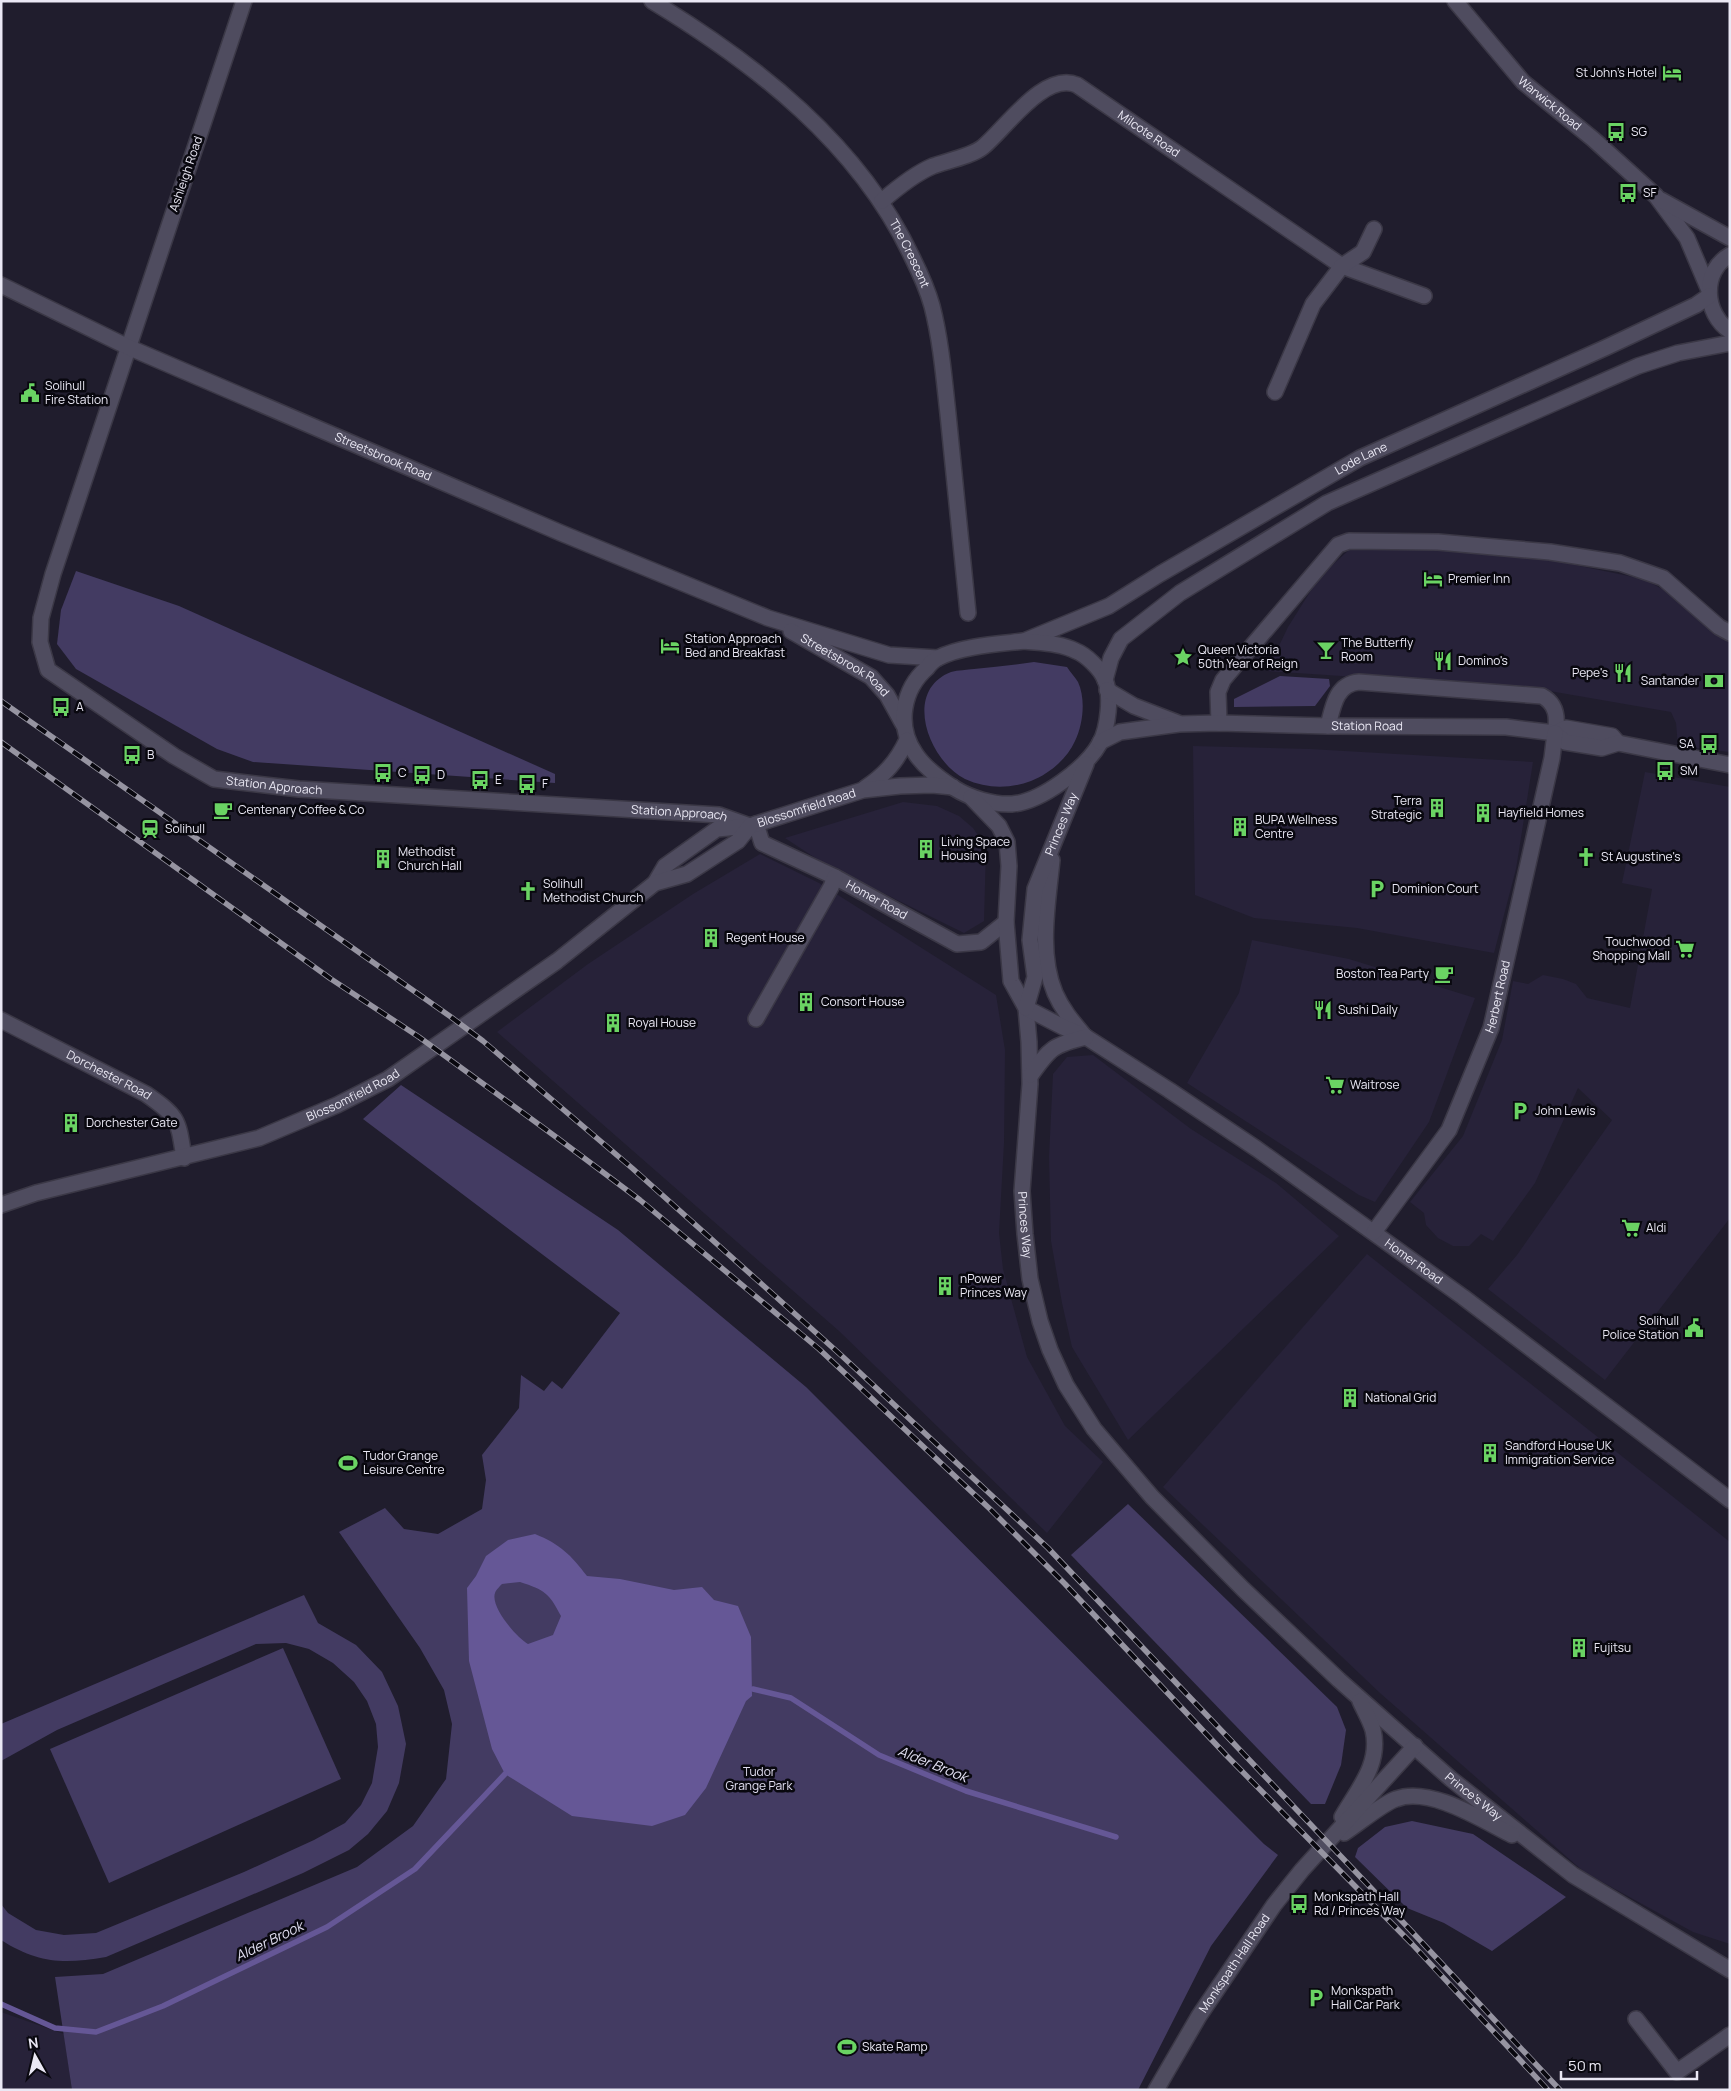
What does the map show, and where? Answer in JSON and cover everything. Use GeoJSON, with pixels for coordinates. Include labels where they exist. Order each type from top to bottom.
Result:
{"type":"FeatureCollection","features":[{"type":"Feature","properties":{"kind":"street","name":"Ashleigh Road"},"geometry":{"type":"LineString","coordinates":[[128,347],[244,1]]}},
{"type":"Feature","properties":{"kind":"street","name":"The Crescent"},"geometry":{"type":"LineString","coordinates":[[652,1],[698,29],[804,111],[836,144],[882,201],[905,240],[925,283],[939,339],[968,613]]}},
{"type":"Feature","properties":{"kind":"street","name":"Warwick Road"},"geometry":{"type":"LineString","coordinates":[[1455,1],[1523,82],[1592,139],[1656,196],[1687,238],[1709,293],[1716,317],[1730,331]]}},
{"type":"Feature","properties":{"kind":"street","name":"Milcote Road"},"geometry":{"type":"LineString","coordinates":[[882,201],[901,185],[931,167],[981,148],[1043,89],[1057,83],[1067,82],[1077,85],[1342,266],[1424,296]]}},
{"type":"Feature","properties":{"kind":"street","name":"Warwick Road"},"geometry":{"type":"LineString","coordinates":[[1656,196],[1730,238]]}},
{"type":"Feature","properties":{"kind":"street"},"geometry":{"type":"LineString","coordinates":[[1276,392],[1313,304],[1342,266],[1363,252],[1374,229]]}},
{"type":"Feature","properties":{"kind":"street"},"geometry":{"type":"LineString","coordinates":[[1709,293],[1716,268],[1730,254]]}},
{"type":"Feature","properties":{"kind":"street","name":"Streetsbrook Road"},"geometry":{"type":"LineString","coordinates":[[1,285],[128,347],[562,533],[768,618],[889,655],[938,658]]}},
{"type":"Feature","properties":{"kind":"street","name":"Lode Lane"},"geometry":{"type":"LineString","coordinates":[[1024,641],[1109,606],[1168,569],[1360,458],[1696,305],[1709,293]]}},
{"type":"Feature","properties":{"kind":"street","name":"Lode Lane"},"geometry":{"type":"LineString","coordinates":[[1100,742],[1106,723],[1108,704],[1106,685],[1111,658],[1121,639],[1180,593],[1327,503],[1638,366],[1678,353],[1730,342]]}},
{"type":"Feature","properties":{"kind":"street","name":"Station Approach"},"geometry":{"type":"LineString","coordinates":[[128,347],[53,574],[41,618],[40,642],[48,670],[174,756],[214,778],[299,789],[719,815],[753,825]]}},
{"type":"Feature","properties":{"kind":"street"},"geometry":{"type":"LineString","coordinates":[[1219,723],[1218,692],[1223,680],[1338,545],[1349,541],[1438,542],[1550,552],[1620,563],[1663,578],[1719,627],[1730,633]]}},
{"type":"Feature","properties":{"kind":"street","name":"Streetsbrook Road"},"geometry":{"type":"LineString","coordinates":[[768,618],[871,677],[887,695],[915,754],[927,767],[954,788]]}},
{"type":"Feature","properties":{"kind":"street"},"geometry":{"type":"LineString","coordinates":[[906,733],[904,708],[909,689],[919,675],[938,658],[972,648],[1024,641]]}},
{"type":"Feature","properties":{"kind":"street","name":"Station Road"},"geometry":{"type":"LineString","coordinates":[[1024,641],[1062,646],[1078,651],[1097,669],[1106,685],[1134,706],[1179,724]]}},
{"type":"Feature","properties":{"kind":"street","name":"Herbert Road"},"geometry":{"type":"LineString","coordinates":[[1328,726],[1332,709],[1342,687],[1350,683],[1359,682],[1542,696],[1548,699],[1556,713],[1557,723],[1547,782],[1491,1028],[1449,1130],[1374,1232]]}},
{"type":"Feature","properties":{"kind":"street","name":"Station Road"},"geometry":{"type":"LineString","coordinates":[[1100,742],[1120,732],[1179,724],[1506,727],[1555,734],[1565,742],[1602,748],[1618,743],[1730,765]]}},
{"type":"Feature","properties":{"kind":"street","name":"Blossomfield Road"},"geometry":{"type":"LineString","coordinates":[[863,790],[889,770],[899,757],[906,733]]}},
{"type":"Feature","properties":{"kind":"street"},"geometry":{"type":"LineString","coordinates":[[954,788],[971,797],[997,803],[1014,804],[1037,796],[1060,784],[1089,758],[1100,742]]}},
{"type":"Feature","properties":{"kind":"street","name":"Princes Way"},"geometry":{"type":"LineString","coordinates":[[1089,758],[1035,889],[1030,940],[1035,977],[1026,1008],[1030,1075],[1022,1191],[1030,1279],[1050,1350],[1066,1385],[1094,1429],[1140,1482],[1243,1589]]}},
{"type":"Feature","properties":{"kind":"street","name":"Blossomfield Road"},"geometry":{"type":"LineString","coordinates":[[1,1205],[36,1193],[260,1138],[337,1105],[388,1079],[556,961],[655,882],[665,866],[717,829],[753,825],[863,790],[916,786],[954,788]]}},
{"type":"Feature","properties":{"kind":"street","name":"Princes Way"},"geometry":{"type":"LineString","coordinates":[[971,797],[999,826],[1007,842],[1006,922],[1011,981],[1026,1008]]}},
{"type":"Feature","properties":{"kind":"street","name":"Blossomfield Road"},"geometry":{"type":"LineString","coordinates":[[655,882],[686,874],[738,842],[753,825]]}},
{"type":"Feature","properties":{"kind":"street","name":"Homer Road"},"geometry":{"type":"LineString","coordinates":[[753,825],[762,843],[835,877],[957,944],[981,942],[1006,922]]}},
{"type":"Feature","properties":{"kind":"street"},"geometry":{"type":"LineString","coordinates":[[1030,1075],[1047,1052],[1061,1043],[1086,1037],[1063,1008],[1054,992],[1047,964],[1046,919],[1054,841]]}},
{"type":"Feature","properties":{"kind":"street"},"geometry":{"type":"LineString","coordinates":[[756,1019],[832,887],[835,877]]}},
{"type":"Feature","properties":{"kind":"street","name":"Homer Road"},"geometry":{"type":"LineString","coordinates":[[1026,1008],[1086,1037],[1198,1109],[1374,1232],[1730,1500]]}},
{"type":"Feature","properties":{"kind":"street","name":"Dorchester Road"},"geometry":{"type":"LineString","coordinates":[[1,1020],[146,1094],[167,1109],[178,1124],[184,1158]]}},
{"type":"Feature","properties":{"kind":"street","name":"Prince's Way"},"geometry":{"type":"LineString","coordinates":[[1243,1589],[1450,1779],[1573,1875],[1730,1970]]}},
{"type":"Feature","properties":{"kind":"street","name":"Monkspath Hall Road"},"geometry":{"type":"LineString","coordinates":[[1325,1846],[1372,1768],[1374,1755],[1373,1730],[1357,1695]]}},
{"type":"Feature","properties":{"kind":"street","name":"Monkspath Hall Road"},"geometry":{"type":"LineString","coordinates":[[1156,2090],[1232,1964],[1274,1905],[1415,1746]]}},
{"type":"Feature","properties":{"kind":"street","name":"Monkspath Hall Road"},"geometry":{"type":"LineString","coordinates":[[1325,1846],[1396,1799],[1426,1796],[1472,1815],[1542,1850]]}},
{"type":"Feature","properties":{"kind":"street"},"geometry":{"type":"LineString","coordinates":[[1636,2019],[1677,2072],[1730,2035]]}},
{"type":"Feature","properties":{"kind":"shaded area"},"geometry":{"type":"Polygon","coordinates":[[[1357,548],[1421,548],[1551,560],[1643,579],[1676,596],[1730,642],[1730,752],[1678,746],[1676,723],[1671,712],[1538,689],[1267,671],[1288,627],[1315,584],[1349,550],[1357,548]]]}},
{"type":"Feature","properties":{"kind":"shaded area"},"geometry":{"type":"Polygon","coordinates":[[[1193,746],[1310,749],[1533,762],[1516,869],[1494,953],[1357,928],[1254,918],[1195,895],[1193,746]]]}},
{"type":"Feature","properties":{"kind":"shaded area"},"geometry":{"type":"Polygon","coordinates":[[[1645,772],[1730,787],[1730,1218],[1605,1380],[1488,1289],[1517,1255],[1612,1120],[1578,1088],[1535,1183],[1493,1241],[1481,1234],[1469,1246],[1453,1246],[1438,1238],[1426,1225],[1424,1213],[1410,1202],[1463,1136],[1502,1040],[1513,981],[1528,984],[1543,975],[1563,979],[1576,984],[1587,998],[1630,1008],[1652,889],[1622,883],[1645,772]]]}},
{"type":"Feature","properties":{"kind":"shaded area"},"geometry":{"type":"Polygon","coordinates":[[[903,802],[937,806],[959,816],[973,828],[986,847],[984,921],[964,933],[826,865],[785,838],[903,802]]]}},
{"type":"Feature","properties":{"kind":"shaded area"},"geometry":{"type":"Polygon","coordinates":[[[760,854],[819,883],[996,995],[1005,1050],[1004,1143],[999,1233],[1003,1269],[1027,1357],[1065,1426],[1103,1462],[1047,1533],[839,1331],[497,1032],[588,964],[693,894],[760,854]]]}},
{"type":"Feature","properties":{"kind":"shaded area","name":"Waitrose"},"geometry":{"type":"Polygon","coordinates":[[[1252,940],[1349,959],[1475,998],[1429,1122],[1375,1202],[1359,1195],[1187,1083],[1239,993],[1252,940]]]}},
{"type":"Feature","properties":{"kind":"shaded area"},"geometry":{"type":"Polygon","coordinates":[[[1093,1055],[1191,1129],[1276,1183],[1339,1236],[1128,1440],[1072,1347],[1051,1241],[1049,1157],[1053,1074],[1067,1057],[1093,1055]]]}},
{"type":"Feature","properties":{"kind":"shaded area"},"geometry":{"type":"Polygon","coordinates":[[[1367,1254],[1730,1542],[1730,1944],[1693,1932],[1584,1872],[1380,1693],[1163,1487],[1367,1254]]]}},
{"type":"Feature","properties":{"kind":"shaded area"},"geometry":{"type":"Polygon","coordinates":[[[535,1534],[564,1551],[587,1576],[620,1579],[674,1590],[702,1587],[714,1600],[738,1606],[751,1637],[752,1696],[746,1701],[706,1788],[685,1815],[652,1826],[572,1816],[505,1774],[492,1749],[469,1661],[467,1588],[476,1576],[486,1556],[508,1540],[535,1534]],[[520,1582],[502,1584],[496,1592],[495,1599],[500,1614],[523,1641],[528,1644],[553,1635],[561,1616],[545,1593],[520,1582]]]}},
{"type":"Feature","properties":{"kind":"shaded area"},"geometry":{"type":"Polygon","coordinates":[[[1,2012],[64,2034],[72,2090],[1,2090],[1,2012]]]}},
{"type":"Feature","properties":{"kind":"green space"},"geometry":{"type":"Polygon","coordinates":[[[76,571],[179,606],[555,774],[555,783],[253,762],[217,749],[76,669],[57,644],[61,610],[76,571]]]}},
{"type":"Feature","properties":{"kind":"green space"},"geometry":{"type":"Polygon","coordinates":[[[1034,662],[1067,667],[1078,682],[1083,704],[1078,735],[1072,748],[1051,770],[1023,784],[998,787],[982,785],[965,779],[952,770],[932,742],[926,726],[924,709],[927,694],[936,681],[951,672],[1034,662]]]}},
{"type":"Feature","properties":{"kind":"green space"},"geometry":{"type":"Polygon","coordinates":[[[1280,676],[1329,679],[1330,686],[1315,706],[1234,707],[1234,699],[1280,676]]]}},
{"type":"Feature","properties":{"kind":"green space","name":"Tudor Grange Park"},"geometry":{"type":"Polygon","coordinates":[[[401,1085],[618,1230],[806,1387],[1264,1844],[1278,1855],[1211,1946],[1138,2090],[72,2090],[55,1977],[103,1974],[357,1867],[413,1826],[446,1779],[452,1724],[444,1690],[420,1648],[339,1532],[385,1508],[404,1529],[438,1534],[482,1509],[486,1480],[482,1455],[519,1408],[521,1375],[544,1391],[552,1381],[562,1389],[620,1313],[363,1119],[401,1085]]]}},
{"type":"Feature","properties":{"kind":"green space"},"geometry":{"type":"Polygon","coordinates":[[[1128,1504],[1337,1707],[1346,1730],[1341,1765],[1325,1804],[1311,1804],[1071,1555],[1128,1504]]]}},
{"type":"Feature","properties":{"kind":"green space"},"geometry":{"type":"Polygon","coordinates":[[[304,1595],[318,1623],[356,1645],[382,1672],[398,1706],[406,1744],[399,1783],[387,1811],[368,1834],[349,1850],[303,1873],[106,1957],[77,1961],[52,1960],[28,1954],[1,1940],[1,1904],[8,1913],[36,1930],[64,1935],[96,1933],[244,1872],[314,1840],[345,1823],[361,1805],[372,1783],[378,1747],[376,1724],[367,1701],[354,1682],[333,1663],[309,1649],[286,1643],[256,1644],[57,1730],[1,1761],[1,1724],[304,1595]]]}},
{"type":"Feature","properties":{"kind":"green space"},"geometry":{"type":"Polygon","coordinates":[[[283,1648],[341,1779],[109,1883],[50,1749],[283,1648]]]}},
{"type":"Feature","properties":{"kind":"green space"},"geometry":{"type":"Polygon","coordinates":[[[1412,1821],[1473,1834],[1566,1897],[1492,1951],[1444,1923],[1407,1908],[1355,1857],[1358,1848],[1385,1827],[1412,1821]]]}},
{"type":"Feature","properties":{"kind":"waterway","name":"Alder Brook"},"geometry":{"type":"LineString","coordinates":[[753,1689],[791,1698],[879,1755],[966,1791],[1116,1837]]}},
{"type":"Feature","properties":{"kind":"waterway","name":"Alder Brook"},"geometry":{"type":"LineString","coordinates":[[1,2004],[55,2028],[96,2032],[163,2006],[327,1927],[415,1869],[505,1774]]}},
{"type":"Feature","properties":{"kind":"railway"},"geometry":{"type":"LineString","coordinates":[[1,701],[451,1017],[483,1041],[632,1168],[842,1356],[1048,1548],[1560,2090]]}},
{"type":"Feature","properties":{"kind":"railway"},"geometry":{"type":"LineString","coordinates":[[1,742],[331,979],[419,1037],[556,1137],[640,1200],[819,1349],[990,1509],[1065,1584],[1226,1755],[1412,1944],[1548,2090]]}},
{"type":"Feature","properties":{"kind":"place","name":"St John's Hotel"},"geometry":{"type":"Point","coordinates":[1672,73]}},
{"type":"Feature","properties":{"kind":"place","name":"SG"},"geometry":{"type":"Point","coordinates":[1616,132]}},
{"type":"Feature","properties":{"kind":"place","name":"SF"},"geometry":{"type":"Point","coordinates":[1628,193]}},
{"type":"Feature","properties":{"kind":"place","name":"Solihull Fire Station"},"geometry":{"type":"Point","coordinates":[30,393]}},
{"type":"Feature","properties":{"kind":"place","name":"Premier Inn"},"geometry":{"type":"Point","coordinates":[1433,579]}},
{"type":"Feature","properties":{"kind":"place","name":"Station Approach Bed and Breakfast"},"geometry":{"type":"Point","coordinates":[670,646]}},
{"type":"Feature","properties":{"kind":"place","name":"The Butterfly Room"},"geometry":{"type":"Point","coordinates":[1326,650]}},
{"type":"Feature","properties":{"kind":"place","name":"Queen Victoria 50th Year of Reign"},"geometry":{"type":"Point","coordinates":[1183,657]}},
{"type":"Feature","properties":{"kind":"place","name":"Domino's"},"geometry":{"type":"Point","coordinates":[1443,661]}},
{"type":"Feature","properties":{"kind":"place","name":"Pepe's"},"geometry":{"type":"Point","coordinates":[1623,673]}},
{"type":"Feature","properties":{"kind":"place","name":"Santander"},"geometry":{"type":"Point","coordinates":[1714,681]}},
{"type":"Feature","properties":{"kind":"place","name":"A"},"geometry":{"type":"Point","coordinates":[61,707]}},
{"type":"Feature","properties":{"kind":"place","name":"SA"},"geometry":{"type":"Point","coordinates":[1709,744]}},
{"type":"Feature","properties":{"kind":"place","name":"B"},"geometry":{"type":"Point","coordinates":[132,755]}},
{"type":"Feature","properties":{"kind":"place","name":"SM"},"geometry":{"type":"Point","coordinates":[1665,771]}},
{"type":"Feature","properties":{"kind":"place","name":"C"},"geometry":{"type":"Point","coordinates":[383,773]}},
{"type":"Feature","properties":{"kind":"place","name":"D"},"geometry":{"type":"Point","coordinates":[422,775]}},
{"type":"Feature","properties":{"kind":"place","name":"E"},"geometry":{"type":"Point","coordinates":[480,780]}},
{"type":"Feature","properties":{"kind":"place","name":"F"},"geometry":{"type":"Point","coordinates":[527,784]}},
{"type":"Feature","properties":{"kind":"place","name":"Terra Strategic"},"geometry":{"type":"Point","coordinates":[1437,808]}},
{"type":"Feature","properties":{"kind":"place","name":"Centenary Coffee & Co"},"geometry":{"type":"Point","coordinates":[223,810]}},
{"type":"Feature","properties":{"kind":"place","name":"Hayfield Homes"},"geometry":{"type":"Point","coordinates":[1483,813]}},
{"type":"Feature","properties":{"kind":"place","name":"BUPA Wellness Centre"},"geometry":{"type":"Point","coordinates":[1240,827]}},
{"type":"Feature","properties":{"kind":"place","name":"Solihull"},"geometry":{"type":"Point","coordinates":[150,829]}},
{"type":"Feature","properties":{"kind":"place","name":"Living Space Housing"},"geometry":{"type":"Point","coordinates":[926,849]}},
{"type":"Feature","properties":{"kind":"place","name":"St Augustine's"},"geometry":{"type":"Point","coordinates":[1586,857]}},
{"type":"Feature","properties":{"kind":"place","name":"Methodist Church Hall"},"geometry":{"type":"Point","coordinates":[383,859]}},
{"type":"Feature","properties":{"kind":"place","name":"Dominion Court"},"geometry":{"type":"Point","coordinates":[1377,889]}},
{"type":"Feature","properties":{"kind":"place","name":"Solihull Methodist Church"},"geometry":{"type":"Point","coordinates":[528,891]}},
{"type":"Feature","properties":{"kind":"place","name":"Regent House"},"geometry":{"type":"Point","coordinates":[711,938]}},
{"type":"Feature","properties":{"kind":"place","name":"Touchwood Shopping Mall"},"geometry":{"type":"Point","coordinates":[1685,949]}},
{"type":"Feature","properties":{"kind":"place","name":"Boston Tea Party"},"geometry":{"type":"Point","coordinates":[1444,974]}},
{"type":"Feature","properties":{"kind":"place","name":"Consort House"},"geometry":{"type":"Point","coordinates":[806,1002]}},
{"type":"Feature","properties":{"kind":"place","name":"Sushi Daily"},"geometry":{"type":"Point","coordinates":[1323,1010]}},
{"type":"Feature","properties":{"kind":"place","name":"Royal House"},"geometry":{"type":"Point","coordinates":[613,1023]}},
{"type":"Feature","properties":{"kind":"place","name":"Waitrose"},"geometry":{"type":"Point","coordinates":[1335,1085]}},
{"type":"Feature","properties":{"kind":"place","name":"John Lewis"},"geometry":{"type":"Point","coordinates":[1520,1111]}},
{"type":"Feature","properties":{"kind":"place","name":"Dorchester Gate"},"geometry":{"type":"Point","coordinates":[71,1123]}},
{"type":"Feature","properties":{"kind":"place","name":"Aldi"},"geometry":{"type":"Point","coordinates":[1631,1228]}},
{"type":"Feature","properties":{"kind":"place","name":"nPower Princes Way"},"geometry":{"type":"Point","coordinates":[945,1286]}},
{"type":"Feature","properties":{"kind":"place","name":"Solihull Police Station"},"geometry":{"type":"Point","coordinates":[1694,1328]}},
{"type":"Feature","properties":{"kind":"place","name":"National Grid"},"geometry":{"type":"Point","coordinates":[1350,1398]}},
{"type":"Feature","properties":{"kind":"place","name":"Sandford House UK Immigration Service"},"geometry":{"type":"Point","coordinates":[1490,1453]}},
{"type":"Feature","properties":{"kind":"place","name":"Tudor Grange Leisure Centre"},"geometry":{"type":"Point","coordinates":[348,1463]}},
{"type":"Feature","properties":{"kind":"place","name":"Fujitsu"},"geometry":{"type":"Point","coordinates":[1579,1648]}},
{"type":"Feature","properties":{"kind":"place","name":"Monkspath Hall Rd / Princes Way"},"geometry":{"type":"Point","coordinates":[1299,1904]}},
{"type":"Feature","properties":{"kind":"place","name":"Monkspath Hall Car Park"},"geometry":{"type":"Point","coordinates":[1316,1998]}},
{"type":"Feature","properties":{"kind":"place","name":"Skate Ramp"},"geometry":{"type":"Point","coordinates":[847,2047]}}]}
